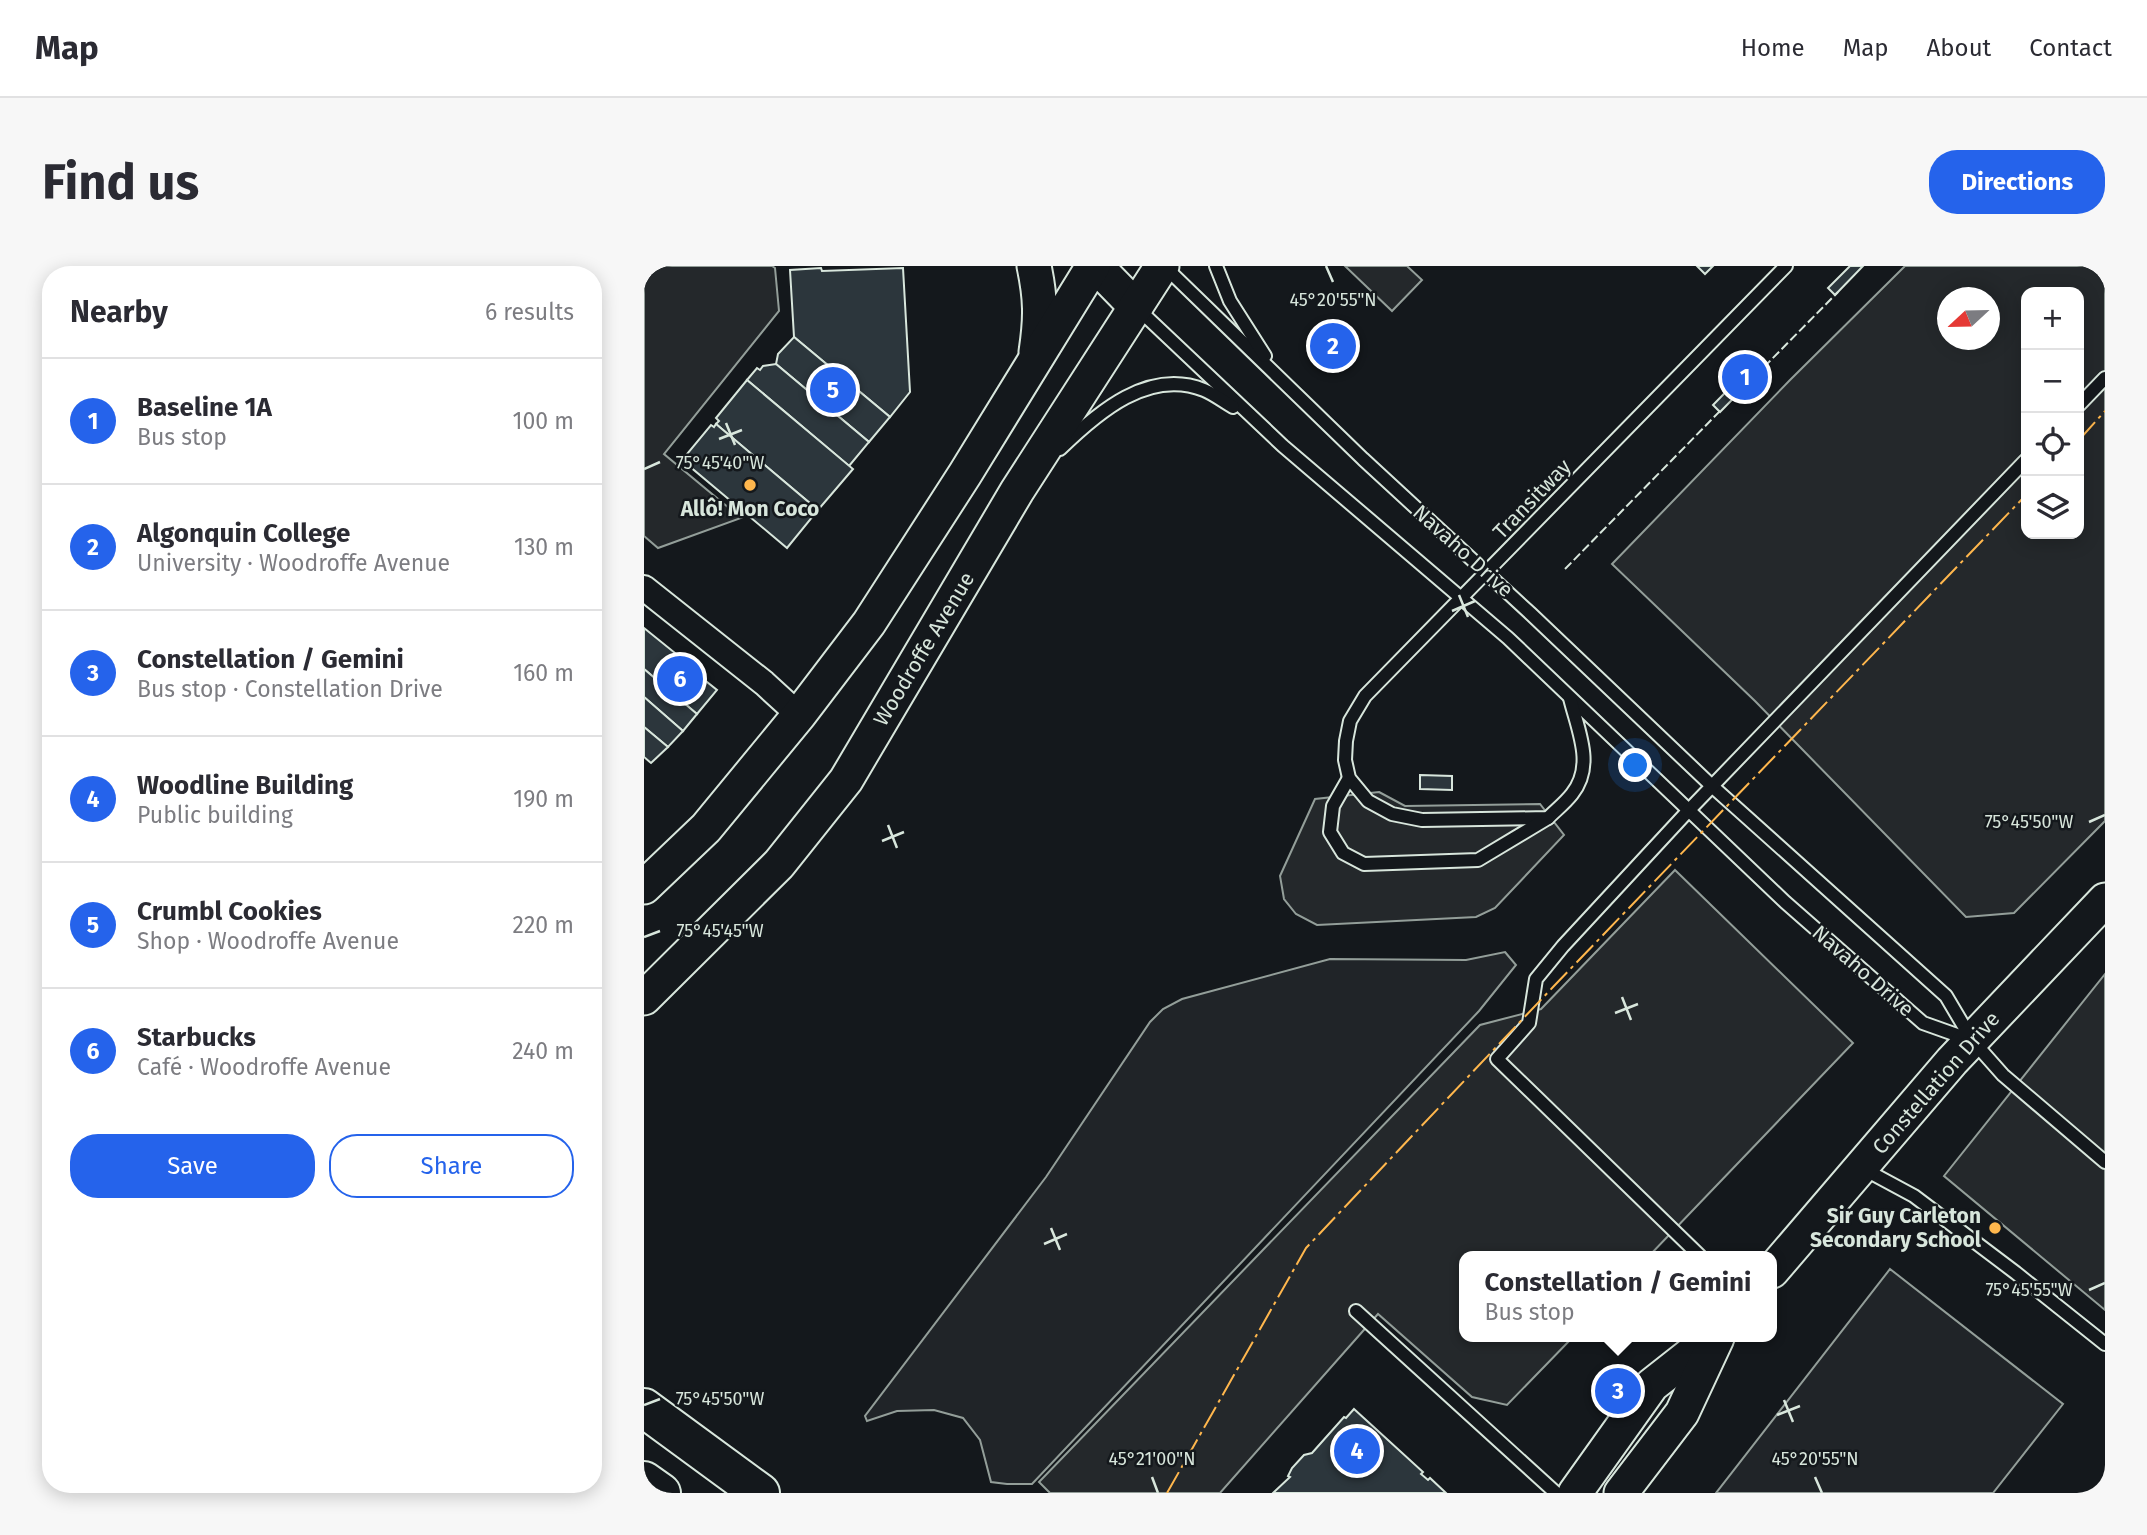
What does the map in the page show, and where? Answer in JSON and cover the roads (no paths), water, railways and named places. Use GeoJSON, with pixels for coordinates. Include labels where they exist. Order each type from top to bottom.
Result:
{"type":"FeatureCollection","features":[{"type":"Feature","properties":{"kind":"main road"},"geometry":{"type":"LineString","coordinates":[[1034,266],[1040,295],[1040,327],[1035,361]]}},
{"type":"Feature","properties":{"kind":"main road"},"geometry":{"type":"LineString","coordinates":[[644,887],[706,828],[799,715],[869,623],[1094,266]]}},
{"type":"Feature","properties":{"kind":"main road","name":"Navaho Drive"},"geometry":{"type":"LineString","coordinates":[[1094,266],[1136,307]]}},
{"type":"Feature","properties":{"kind":"main road","name":"Woodroffe Avenue"},"geometry":{"type":"LineString","coordinates":[[644,998],[779,864],[846,780],[1017,491],[1163,266]]}},
{"type":"Feature","properties":{"kind":"main road","name":"Constellation Drive"},"geometry":{"type":"LineString","coordinates":[[1777,1264],[1952,1061],[2105,900]]}},
{"type":"Feature","properties":{"kind":"main road"},"geometry":{"type":"LineString","coordinates":[[1575,1493],[1652,1385],[1708,1342]]}},
{"type":"Feature","properties":{"kind":"main road"},"geometry":{"type":"LineString","coordinates":[[1621,1493],[1682,1413],[1713,1342]]}},
{"type":"Feature","properties":{"kind":"main road"},"geometry":{"type":"LineString","coordinates":[[655,1416],[760,1493]]}},
{"type":"Feature","properties":{"kind":"main road"},"geometry":{"type":"LineString","coordinates":[[644,1480],[662,1493]]}},
{"type":"Feature","properties":{"kind":"street"},"geometry":{"type":"LineString","coordinates":[[644,588],[764,683],[799,715]]}},
{"type":"Feature","properties":{"kind":"lane","name":"Navaho Drive"},"geometry":{"type":"LineString","coordinates":[[1163,266],[1373,469],[1713,787],[1947,996],[1972,1040]]}},
{"type":"Feature","properties":{"kind":"lane"},"geometry":{"type":"LineString","coordinates":[[1216,266],[1240,319],[1281,380]]}},
{"type":"Feature","properties":{"kind":"lane","name":"Transitway"},"geometry":{"type":"LineString","coordinates":[[1349,778],[1345,760],[1346,741],[1350,721],[1365,696],[1786,266]]}},
{"type":"Feature","properties":{"kind":"lane","name":"Navaho Drive"},"geometry":{"type":"LineString","coordinates":[[1136,307],[1251,418],[1508,638],[1785,902],[1923,1023],[1972,1040]]}},
{"type":"Feature","properties":{"kind":"lane"},"geometry":{"type":"LineString","coordinates":[[2084,400],[2105,378]]}},
{"type":"Feature","properties":{"kind":"lane"},"geometry":{"type":"LineString","coordinates":[[1017,491],[1093,419],[1115,403],[1158,384],[1175,383],[1205,390],[1251,418]]}},
{"type":"Feature","properties":{"kind":"lane"},"geometry":{"type":"LineString","coordinates":[[1695,1251],[1497,1059],[1529,1023],[1536,979],[1563,946],[1689,810],[2021,465]]}},
{"type":"Feature","properties":{"kind":"lane"},"geometry":{"type":"LineString","coordinates":[[1548,818],[1422,820],[1392,814],[1368,801],[1349,778],[1333,806],[1330,832],[1343,853],[1364,864],[1478,860],[1548,818],[1571,795],[1582,779],[1585,761],[1570,698]]}},
{"type":"Feature","properties":{"kind":"lane"},"geometry":{"type":"LineString","coordinates":[[1972,1040],[2003,1074],[2105,1162]]}},
{"type":"Feature","properties":{"kind":"lane"},"geometry":{"type":"LineString","coordinates":[[1861,1168],[1914,1196],[2105,1344]]}},
{"type":"Feature","properties":{"kind":"lane"},"geometry":{"type":"LineString","coordinates":[[1356,1311],[1556,1493]]}},
{"type":"Feature","properties":{"kind":"place","name":"Algonquin College"},"geometry":{"type":"Point","coordinates":[1333,346]}},
{"type":"Feature","properties":{"kind":"place","name":"Baseline 1A"},"geometry":{"type":"Point","coordinates":[1745,377]}},
{"type":"Feature","properties":{"kind":"place","name":"Crumbl Cookies"},"geometry":{"type":"Point","coordinates":[833,390]}},
{"type":"Feature","properties":{"kind":"place","name":"Allô! Mon Coco"},"geometry":{"type":"Point","coordinates":[750,485]}},
{"type":"Feature","properties":{"kind":"place","name":"Starbucks"},"geometry":{"type":"Point","coordinates":[680,679]}},
{"type":"Feature","properties":{"kind":"place","name":"Sir Guy Carleton Secondary School"},"geometry":{"type":"Point","coordinates":[1995,1228]}},
{"type":"Feature","properties":{"kind":"place","name":"Constellation / Gemini"},"geometry":{"type":"Point","coordinates":[1618,1391]}},
{"type":"Feature","properties":{"kind":"place","name":"Woodline Building"},"geometry":{"type":"Point","coordinates":[1357,1451]}}]}
